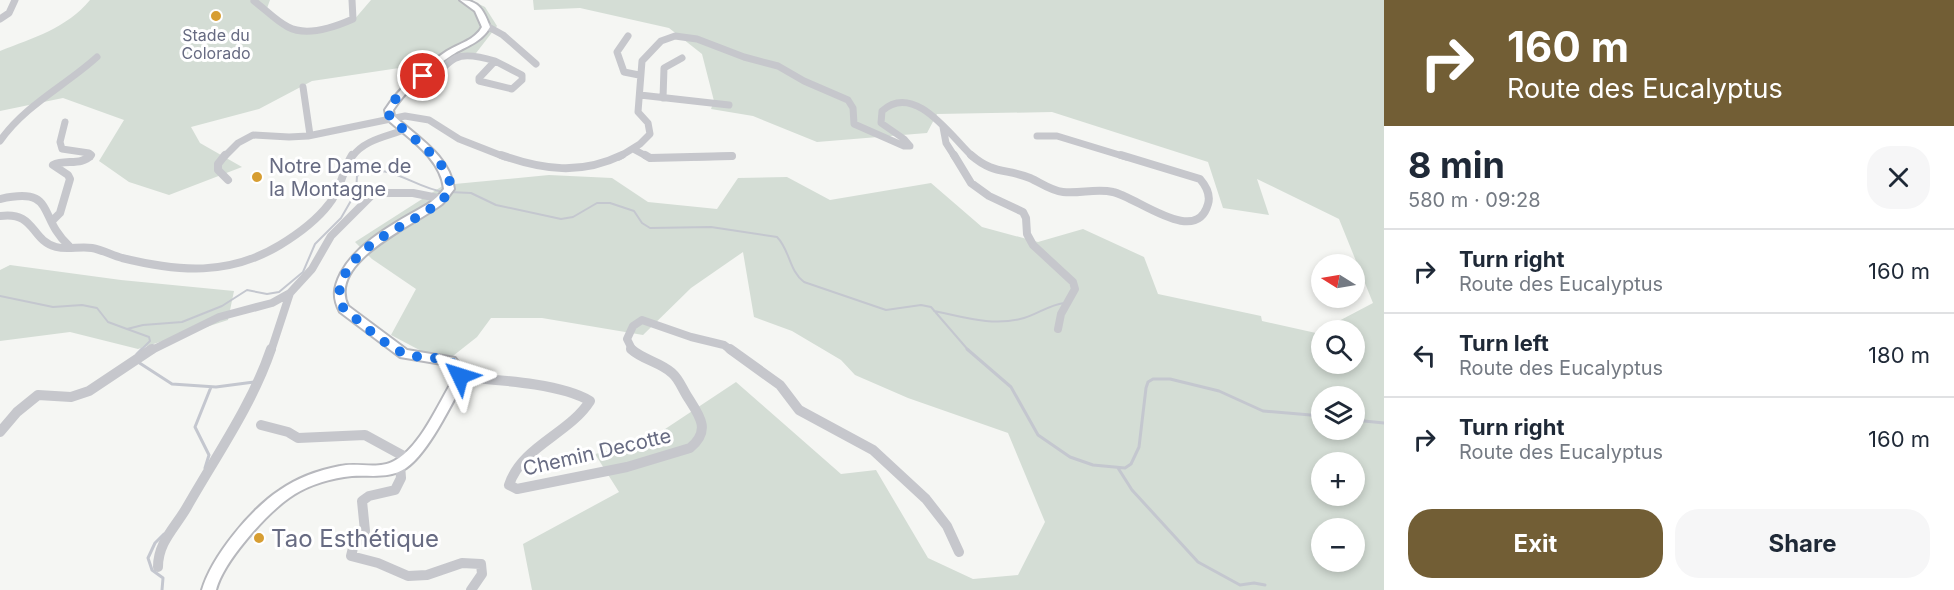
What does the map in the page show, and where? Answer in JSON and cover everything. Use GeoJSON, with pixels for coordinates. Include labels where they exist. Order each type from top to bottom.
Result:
{"type":"FeatureCollection","features":[{"type":"Feature","properties":{"kind":"main road"},"geometry":{"type":"LineString","coordinates":[[209,590],[211,579],[220,564],[263,512],[286,493],[340,471],[388,471],[405,462],[416,450],[460,376],[457,366],[451,361],[411,356],[398,351],[344,309],[339,302],[340,286],[356,260],[394,228],[446,195],[447,174],[439,163],[390,117],[389,110],[394,102],[447,55],[481,35],[485,26],[476,6],[464,0]]}},
{"type":"Feature","properties":{"kind":"street"},"geometry":{"type":"LineString","coordinates":[[0,19],[9,13],[15,0]]}},
{"type":"Feature","properties":{"kind":"street"},"geometry":{"type":"LineString","coordinates":[[254,1],[280,18],[288,27],[299,31],[331,28],[353,19],[352,0]]}},
{"type":"Feature","properties":{"kind":"street"},"geometry":{"type":"LineString","coordinates":[[485,26],[492,26],[501,35],[511,40],[519,51],[536,64]]}},
{"type":"Feature","properties":{"kind":"street"},"geometry":{"type":"LineString","coordinates":[[628,36],[617,52],[624,72],[639,75]]}},
{"type":"Feature","properties":{"kind":"street"},"geometry":{"type":"LineString","coordinates":[[228,180],[218,170],[218,164],[250,136],[287,138],[310,135],[403,115],[425,118],[435,122],[457,138],[537,167],[550,169],[596,164],[629,154],[650,134],[651,128],[638,112],[639,75],[642,61],[661,41],[682,36],[713,44],[744,57],[770,63],[848,100],[853,108],[854,124],[904,146],[910,146],[907,140],[886,129],[881,123],[880,116],[886,106],[894,104],[916,107],[936,118],[990,169],[1029,177],[1053,190],[1069,192],[1096,189],[1126,195],[1164,216],[1184,222],[1197,220],[1209,204],[1208,192],[1200,179],[1057,136],[1037,136]]}},
{"type":"Feature","properties":{"kind":"street"},"geometry":{"type":"LineString","coordinates":[[0,141],[16,120],[40,99],[80,73],[97,57]]}},
{"type":"Feature","properties":{"kind":"street"},"geometry":{"type":"LineString","coordinates":[[423,76],[434,76],[458,57],[496,60],[505,63],[522,75],[522,80],[515,88],[509,89],[479,81],[479,78],[496,60]]}},
{"type":"Feature","properties":{"kind":"street"},"geometry":{"type":"LineString","coordinates":[[663,98],[664,68],[682,58]]}},
{"type":"Feature","properties":{"kind":"street"},"geometry":{"type":"LineString","coordinates":[[303,87],[310,135]]}},
{"type":"Feature","properties":{"kind":"street"},"geometry":{"type":"LineString","coordinates":[[640,95],[729,105]]}},
{"type":"Feature","properties":{"kind":"street"},"geometry":{"type":"LineString","coordinates":[[52,221],[60,213],[70,179],[68,175],[53,165],[60,161],[82,162],[91,156],[89,153],[62,149],[60,142],[65,122]]}},
{"type":"Feature","properties":{"kind":"street"},"geometry":{"type":"LineString","coordinates":[[942,125],[946,143],[970,183],[989,196],[1023,212],[1026,218],[1027,234],[1033,245],[1073,282],[1075,289],[1061,314],[1058,329]]}},
{"type":"Feature","properties":{"kind":"street"},"geometry":{"type":"LineString","coordinates":[[0,216],[20,216],[30,222],[50,244],[93,248],[110,254],[170,266],[217,269],[232,267],[262,254],[301,230],[321,214],[332,201],[338,192],[344,169],[358,149],[404,130]]}},
{"type":"Feature","properties":{"kind":"street"},"geometry":{"type":"LineString","coordinates":[[635,150],[650,158],[732,156]]}},
{"type":"Feature","properties":{"kind":"street"},"geometry":{"type":"LineString","coordinates":[[0,432],[17,412],[38,395],[71,397],[89,391],[152,349],[182,333],[219,317],[278,300],[290,293],[312,269],[331,236],[374,193],[446,195]]}},
{"type":"Feature","properties":{"kind":"street"},"geometry":{"type":"LineString","coordinates":[[0,199],[17,195],[39,197],[44,202],[59,240],[69,247]]}},
{"type":"Feature","properties":{"kind":"street"},"geometry":{"type":"LineString","coordinates":[[158,567],[158,551],[182,516],[262,376],[290,293]]}},
{"type":"Feature","properties":{"kind":"street","name":"Chemin Decotte"},"geometry":{"type":"LineString","coordinates":[[460,376],[556,390],[584,396],[590,401],[586,410],[548,438],[512,475],[510,485],[517,489],[527,488],[627,467],[690,448],[698,443],[702,434],[700,416],[673,374],[658,363],[631,351],[626,337],[635,324],[642,320],[691,337],[712,340],[742,356],[780,385],[799,410],[873,450],[892,465],[940,516],[959,552]]}},
{"type":"Feature","properties":{"kind":"street"},"geometry":{"type":"LineString","coordinates":[[261,425],[298,438],[365,435],[405,462],[401,482],[397,489],[390,494],[369,496],[362,501],[365,531],[353,548],[351,556],[379,564],[407,576],[432,573],[467,561],[474,561],[481,564],[482,574],[471,590]]}},
{"type":"Feature","properties":{"kind":"shaded area"},"geometry":{"type":"Polygon","coordinates":[[[90,0],[270,0],[266,11],[306,34],[353,21],[371,0],[471,0],[485,7],[497,26],[473,57],[312,81],[259,109],[191,127],[200,143],[242,167],[169,195],[129,182],[99,161],[124,120],[63,98],[0,111],[0,51],[37,37],[60,25],[81,10],[90,0]]]}},
{"type":"Feature","properties":{"kind":"shaded area"},"geometry":{"type":"Polygon","coordinates":[[[533,0],[1384,0],[1384,590],[532,590],[523,544],[619,492],[595,454],[644,443],[736,382],[841,474],[876,470],[928,558],[973,579],[1018,575],[1045,522],[1008,433],[908,398],[855,375],[841,360],[792,331],[754,317],[743,252],[691,288],[643,335],[542,318],[491,318],[477,337],[444,363],[391,335],[416,289],[372,259],[355,242],[444,185],[549,175],[612,178],[648,202],[717,209],[738,178],[787,177],[830,200],[931,183],[982,227],[1038,242],[1083,229],[1144,257],[1158,294],[1261,316],[1262,321],[1311,332],[1311,374],[1365,374],[1365,320],[1341,320],[1373,303],[1365,283],[1365,254],[1353,254],[1339,219],[1257,179],[1269,215],[1223,208],[1208,162],[1052,112],[937,114],[927,133],[817,142],[753,116],[711,109],[714,101],[702,54],[669,28],[580,8],[534,10],[533,0]]]}},
{"type":"Feature","properties":{"kind":"shaded area"},"geometry":{"type":"Polygon","coordinates":[[[10,265],[121,280],[234,291],[228,320],[138,349],[70,332],[0,341],[0,270],[10,265]]]}},
{"type":"Feature","properties":{"kind":"waterway"},"geometry":{"type":"LineString","coordinates":[[127,329],[143,325],[182,322],[222,306],[247,290],[267,294],[279,292],[303,272],[315,244],[341,218],[356,192],[357,176],[368,172],[390,173],[444,192]]}},
{"type":"Feature","properties":{"kind":"waterway"},"geometry":{"type":"LineString","coordinates":[[449,192],[471,193],[496,205],[561,219],[573,217],[597,203],[610,203],[634,211],[642,223],[650,228],[711,227],[777,237],[785,248],[795,272],[804,282],[886,310],[921,305],[931,307],[935,311]]}},
{"type":"Feature","properties":{"kind":"waterway"},"geometry":{"type":"LineString","coordinates":[[0,296],[53,307],[82,305],[97,308],[108,322],[127,329]]}},
{"type":"Feature","properties":{"kind":"waterway"},"geometry":{"type":"LineString","coordinates":[[935,311],[1001,322],[1024,318],[1064,303]]}},
{"type":"Feature","properties":{"kind":"waterway"},"geometry":{"type":"LineString","coordinates":[[935,311],[968,350]]}},
{"type":"Feature","properties":{"kind":"waterway"},"geometry":{"type":"LineString","coordinates":[[127,329],[149,337],[150,341],[137,354]]}},
{"type":"Feature","properties":{"kind":"waterway"},"geometry":{"type":"LineString","coordinates":[[968,350],[1011,387],[1038,435],[1070,457],[1093,465],[1125,468],[1131,464],[1139,447],[1146,388],[1148,382],[1153,379],[1170,379],[1219,391],[1263,411],[1311,415]]}},
{"type":"Feature","properties":{"kind":"waterway"},"geometry":{"type":"LineString","coordinates":[[138,362],[172,384],[216,387],[254,382]]}},
{"type":"Feature","properties":{"kind":"waterway"},"geometry":{"type":"LineString","coordinates":[[205,468],[209,455],[195,427],[211,387]]}},
{"type":"Feature","properties":{"kind":"waterway"},"geometry":{"type":"LineString","coordinates":[[1365,421],[1384,423]]}},
{"type":"Feature","properties":{"kind":"waterway"},"geometry":{"type":"LineString","coordinates":[[1118,468],[1132,490],[1198,562],[1240,585],[1254,583],[1265,585]]}},
{"type":"Feature","properties":{"kind":"waterway"},"geometry":{"type":"LineString","coordinates":[[162,590],[163,578],[152,570],[148,558],[155,543],[164,534]]}},
{"type":"Feature","properties":{"kind":"place","name":"Stade du Colorado"},"geometry":{"type":"Point","coordinates":[216,16]}},
{"type":"Feature","properties":{"kind":"place","name":"Notre Dame de la Montagne"},"geometry":{"type":"Point","coordinates":[257,177]}},
{"type":"Feature","properties":{"kind":"place","name":"Tao Esthétique"},"geometry":{"type":"Point","coordinates":[259,538]}},
{"type":"Feature","properties":{"kind":"route"},"geometry":{"type":"LineString","coordinates":[[423,76],[400,95],[389,110],[389,115],[439,163],[447,174],[449,189],[446,196],[435,205],[394,228],[356,260],[340,286],[339,302],[344,309],[398,351],[411,356],[451,361],[457,366],[460,376]]}}]}
